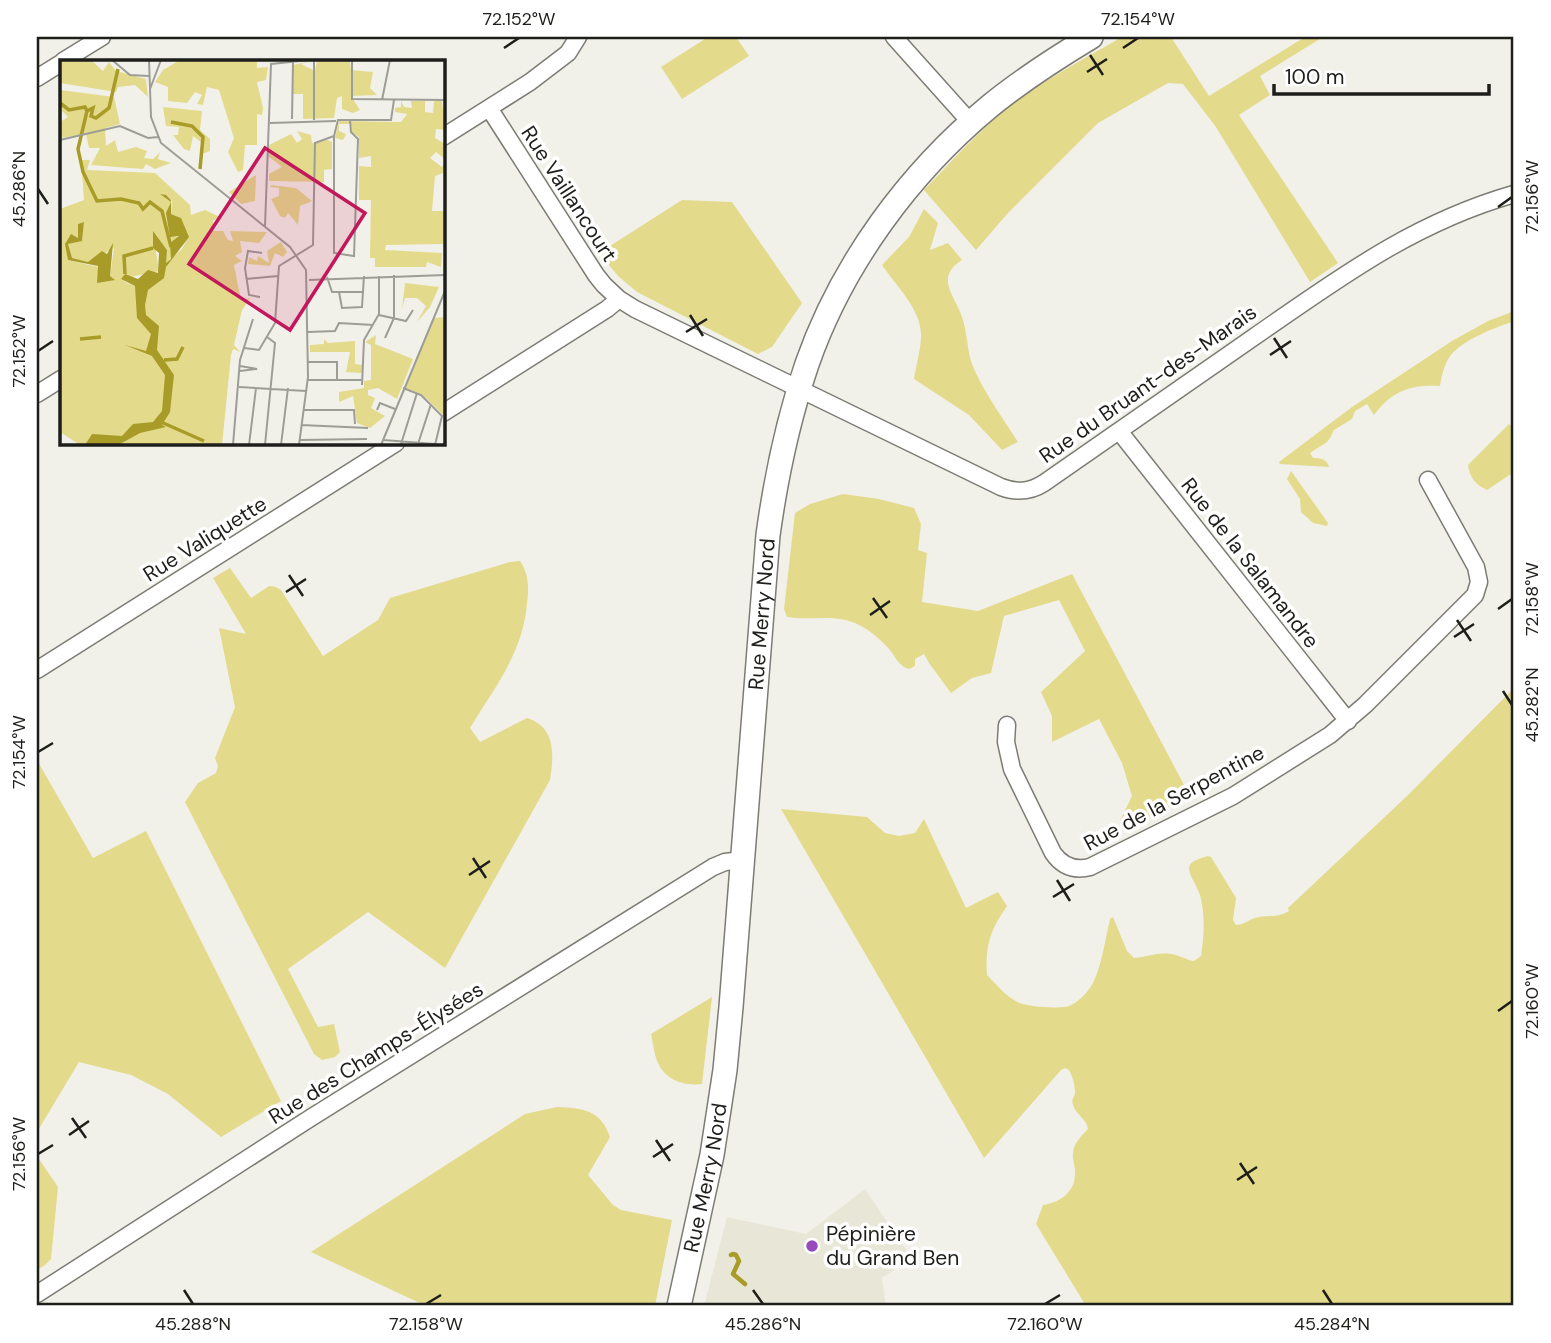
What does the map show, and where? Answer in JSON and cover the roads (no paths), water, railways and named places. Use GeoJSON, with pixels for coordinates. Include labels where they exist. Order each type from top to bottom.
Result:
{"type":"FeatureCollection","features":[{"type":"Feature","properties":{"kind":"main road","name":"Rue Merry Nord"},"geometry":{"type":"LineString","coordinates":[[679,1306],[719,1114],[731,1007],[768,535],[780,461],[799,389],[819,334],[836,299],[859,257],[910,186],[971,123],[1026,79],[1091,37]]}},
{"type":"Feature","properties":{"kind":"street"},"geometry":{"type":"LineString","coordinates":[[65,60],[102,37]]}},
{"type":"Feature","properties":{"kind":"street"},"geometry":{"type":"LineString","coordinates":[[444,136],[530,82],[568,53],[578,37]]}},
{"type":"Feature","properties":{"kind":"street"},"geometry":{"type":"LineString","coordinates":[[894,37],[971,123]]}},
{"type":"Feature","properties":{"kind":"street"},"geometry":{"type":"LineString","coordinates":[[37,78],[60,63]]}},
{"type":"Feature","properties":{"kind":"street","name":"Rue Vaillancourt"},"geometry":{"type":"LineString","coordinates":[[489,108],[596,275],[619,299]]}},
{"type":"Feature","properties":{"kind":"street","name":"Rue du Bruant-des-Marais"},"geometry":{"type":"LineString","coordinates":[[799,389],[1010,490],[1028,491],[1389,247],[1443,220],[1514,194]]}},
{"type":"Feature","properties":{"kind":"street"},"geometry":{"type":"LineString","coordinates":[[444,412],[619,299],[799,389]]}},
{"type":"Feature","properties":{"kind":"street"},"geometry":{"type":"LineString","coordinates":[[37,394],[60,380]]}},
{"type":"Feature","properties":{"kind":"street","name":"Rue de la Salamandre"},"geometry":{"type":"LineString","coordinates":[[1119,431],[1348,721]]}},
{"type":"Feature","properties":{"kind":"street","name":"Rue Valiquette"},"geometry":{"type":"LineString","coordinates":[[37,670],[394,444]]}},
{"type":"Feature","properties":{"kind":"street","name":"Rue de la Serpentine"},"geometry":{"type":"LineString","coordinates":[[1007,725],[1008,758],[1016,780],[1053,853],[1061,862],[1072,868],[1084,869],[1096,864],[1243,790],[1348,721],[1471,601],[1478,589],[1479,574],[1428,480]]}},
{"type":"Feature","properties":{"kind":"street","name":"Rue des Champs-Élysées"},"geometry":{"type":"LineString","coordinates":[[37,1294],[323,1110],[713,867],[725,862],[743,860]]}},
{"type":"Feature","properties":{"kind":"waterway"},"geometry":{"type":"LineString","coordinates":[[731,1255],[736,1255],[739,1261],[733,1274],[745,1284]]}},
{"type":"Feature","properties":{"kind":"place","name":"Pépinière du Grand Ben"},"geometry":{"type":"Point","coordinates":[812,1246]}}]}
